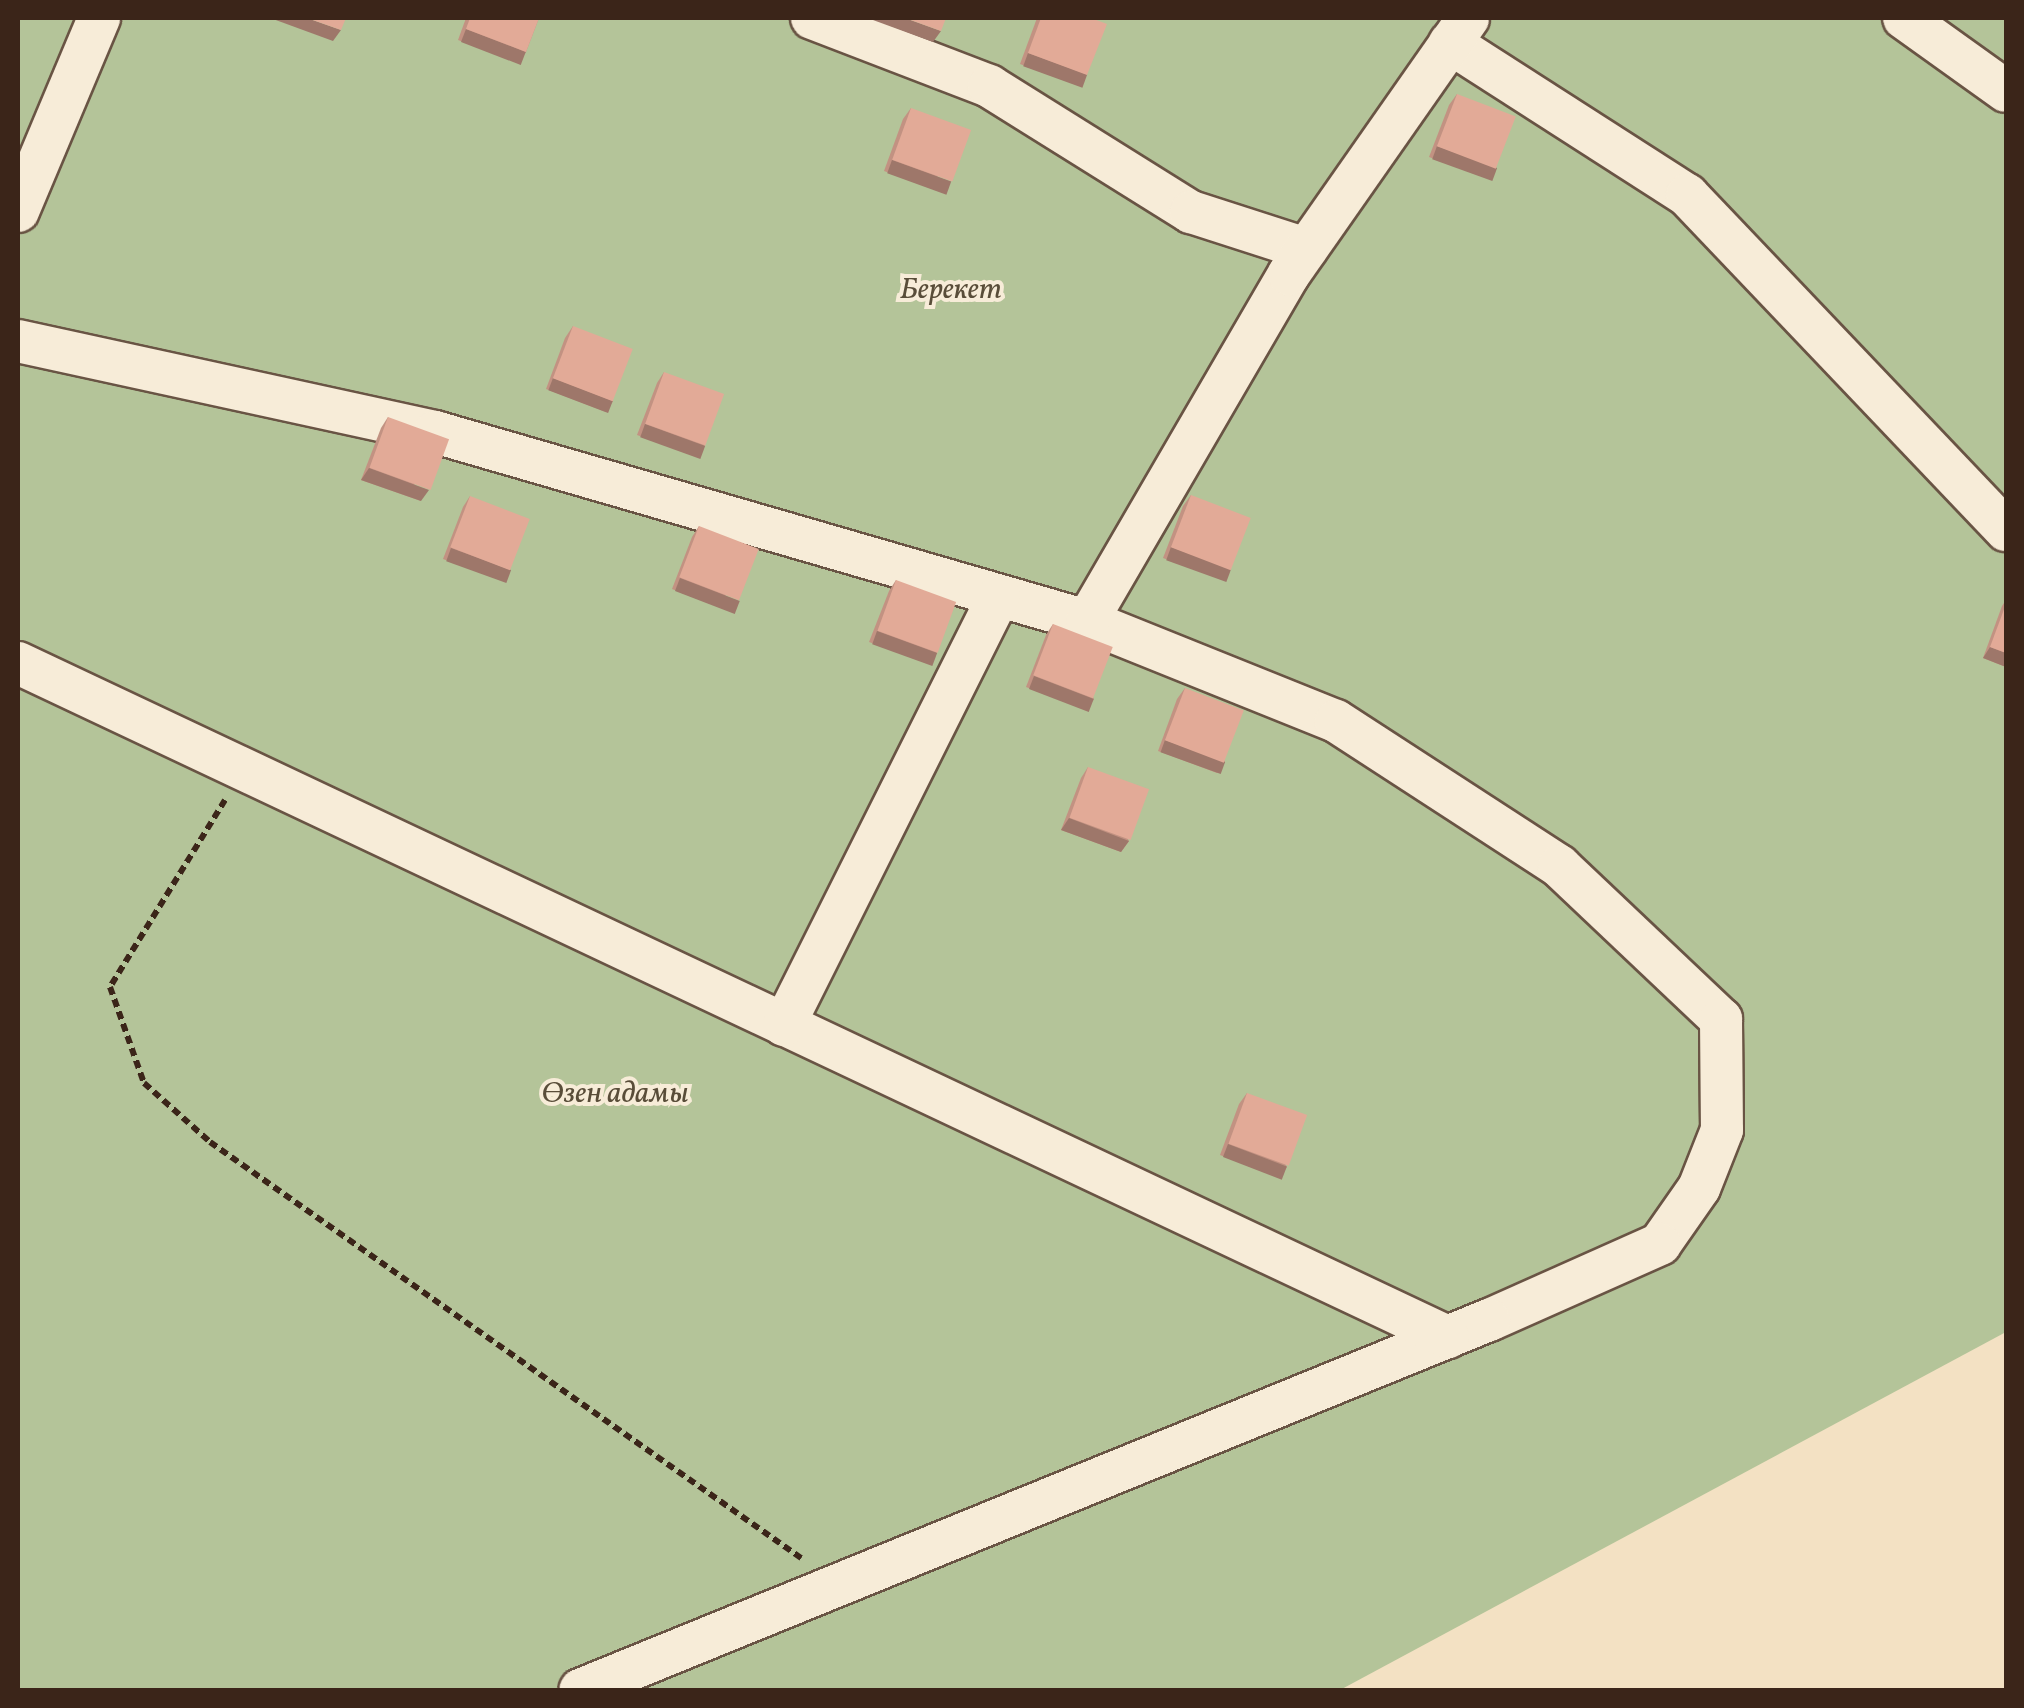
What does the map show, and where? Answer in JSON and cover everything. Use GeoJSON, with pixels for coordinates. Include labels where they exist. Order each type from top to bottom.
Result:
{"type":"FeatureCollection","features":[{"type":"Feature","properties":{"kind":"street"},"geometry":{"type":"LineString","coordinates":[[18,211],[37,118],[99,18]]}},
{"type":"Feature","properties":{"kind":"street"},"geometry":{"type":"LineString","coordinates":[[812,18],[989,86],[1191,212],[1306,248]]}},
{"type":"Feature","properties":{"kind":"street"},"geometry":{"type":"LineString","coordinates":[[1904,18],[2006,91]]}},
{"type":"Feature","properties":{"kind":"street"},"geometry":{"type":"LineString","coordinates":[[1087,621],[1164,480],[1306,248],[1459,30],[1686,194],[2006,530]]}},
{"type":"Feature","properties":{"kind":"street"},"geometry":{"type":"LineString","coordinates":[[18,342],[435,432],[1087,621],[1336,722],[1558,866],[1721,1018],[1722,1130],[1699,1188],[1660,1244],[1448,1337],[580,1690]]}},
{"type":"Feature","properties":{"kind":"street"},"geometry":{"type":"LineString","coordinates":[[784,1024],[999,596]]}},
{"type":"Feature","properties":{"kind":"street"},"geometry":{"type":"LineString","coordinates":[[18,663],[1448,1337]]}},
{"type":"Feature","properties":{"kind":"path"},"geometry":{"type":"LineString","coordinates":[[244,770],[110,987],[144,1083],[210,1142],[839,1585]]}},
{"type":"Feature","properties":{"kind":"green space","name":"Өзен адамы"},"geometry":{"type":"Polygon","coordinates":[[[18,18],[2006,18],[2006,1332],[1340,1690],[18,1690],[18,18]]]}},
{"type":"Feature","properties":{"kind":"building"},"geometry":{"type":"Polygon","coordinates":[[[307,18],[346,18],[341,30],[307,18]]]}},
{"type":"Feature","properties":{"kind":"building"},"geometry":{"type":"Polygon","coordinates":[[[470,18],[539,18],[526,52],[466,29],[470,18]]]}},
{"type":"Feature","properties":{"kind":"building"},"geometry":{"type":"Polygon","coordinates":[[[905,18],[946,18],[941,31],[905,18]]]}},
{"type":"Feature","properties":{"kind":"building"},"geometry":{"type":"Polygon","coordinates":[[[1041,18],[1091,18],[1107,24],[1087,75],[1028,53],[1041,18]]]}},
{"type":"Feature","properties":{"kind":"building"},"geometry":{"type":"Polygon","coordinates":[[[1457,94],[1516,117],[1496,169],[1437,146],[1457,94]]]}},
{"type":"Feature","properties":{"kind":"building"},"geometry":{"type":"Polygon","coordinates":[[[911,108],[971,130],[952,182],[892,160],[911,108]]]}},
{"type":"Feature","properties":{"kind":"building"},"geometry":{"type":"Polygon","coordinates":[[[573,326],[633,349],[613,401],[553,378],[573,326]]]}},
{"type":"Feature","properties":{"kind":"building"},"geometry":{"type":"Polygon","coordinates":[[[664,372],[724,394],[705,446],[645,424],[664,372]]]}},
{"type":"Feature","properties":{"kind":"building"},"geometry":{"type":"Polygon","coordinates":[[[388,417],[449,439],[431,490],[370,468],[388,417]]]}},
{"type":"Feature","properties":{"kind":"building"},"geometry":{"type":"Polygon","coordinates":[[[1191,495],[1251,518],[1231,570],[1171,547],[1191,495]]]}},
{"type":"Feature","properties":{"kind":"building"},"geometry":{"type":"Polygon","coordinates":[[[470,496],[530,519],[510,570],[450,547],[470,496]]]}},
{"type":"Feature","properties":{"kind":"building"},"geometry":{"type":"Polygon","coordinates":[[[699,526],[759,549],[739,600],[679,577],[699,526]]]}},
{"type":"Feature","properties":{"kind":"building"},"geometry":{"type":"Polygon","coordinates":[[[896,580],[956,602],[938,653],[878,631],[896,580]]]}},
{"type":"Feature","properties":{"kind":"building"},"geometry":{"type":"Polygon","coordinates":[[[2006,604],[2006,653],[1990,647],[2006,604]]]}},
{"type":"Feature","properties":{"kind":"building"},"geometry":{"type":"Polygon","coordinates":[[[1053,624],[1113,647],[1093,698],[1033,675],[1053,624]]]}},
{"type":"Feature","properties":{"kind":"building"},"geometry":{"type":"Polygon","coordinates":[[[1185,688],[1244,711],[1224,763],[1165,740],[1185,688]]]}},
{"type":"Feature","properties":{"kind":"building"},"geometry":{"type":"Polygon","coordinates":[[[1088,767],[1149,789],[1131,840],[1070,818],[1088,767]]]}},
{"type":"Feature","properties":{"kind":"building"},"geometry":{"type":"Polygon","coordinates":[[[1247,1093],[1307,1115],[1289,1166],[1229,1144],[1247,1093]]]}},
{"type":"Feature","properties":{"kind":"park label","name":"Берекет"},"geometry":{"type":"Point","coordinates":[951,290]}}]}
